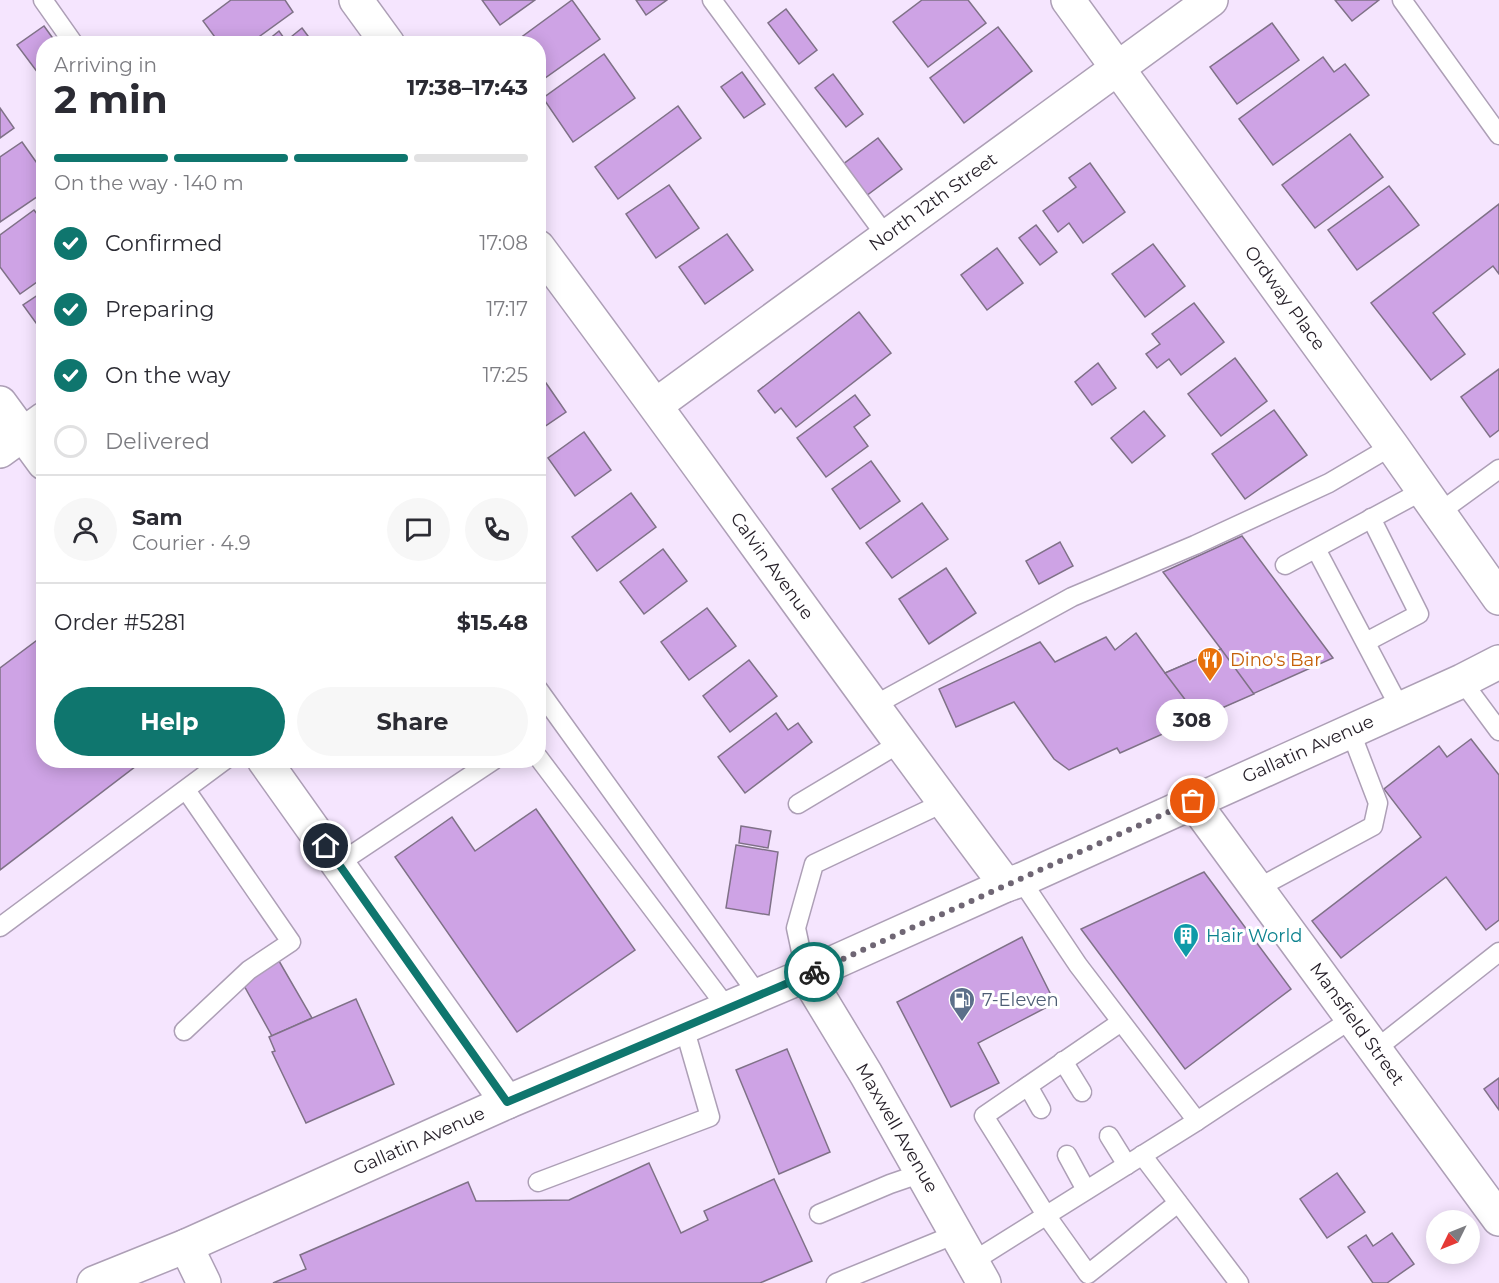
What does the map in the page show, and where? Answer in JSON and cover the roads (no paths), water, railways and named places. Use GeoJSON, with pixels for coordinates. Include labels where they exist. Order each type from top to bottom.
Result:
{"type":"FeatureCollection","features":[{"type":"Feature","properties":{"kind":"street"},"geometry":{"type":"LineString","coordinates":[[357,0],[382,36]]}},
{"type":"Feature","properties":{"kind":"street","name":"Ordway Place"},"geometry":{"type":"LineString","coordinates":[[1068,0],[1432,501],[1499,598]]}},
{"type":"Feature","properties":{"kind":"street","name":"North 12th Street"},"geometry":{"type":"LineString","coordinates":[[656,405],[1211,0]]}},
{"type":"Feature","properties":{"kind":"street","name":"Calvin Avenue"},"geometry":{"type":"LineString","coordinates":[[546,258],[656,405],[900,743],[945,802],[1014,883]]}},
{"type":"Feature","properties":{"kind":"street"},"geometry":{"type":"LineString","coordinates":[[0,404],[36,453]]}},
{"type":"Feature","properties":{"kind":"street","name":"Gallatin Avenue"},"geometry":{"type":"LineString","coordinates":[[94,1283],[186,1246],[507,1102],[807,975],[1462,681],[1499,662]]}},
{"type":"Feature","properties":{"kind":"street"},"geometry":{"type":"LineString","coordinates":[[270,768],[507,1102]]}},
{"type":"Feature","properties":{"kind":"street","name":"Mansfield Street"},"geometry":{"type":"LineString","coordinates":[[1193,801],[1499,1219]]}},
{"type":"Feature","properties":{"kind":"street","name":"Maxwell Avenue"},"geometry":{"type":"LineString","coordinates":[[807,975],[978,1272]]}},
{"type":"Feature","properties":{"kind":"street"},"geometry":{"type":"LineString","coordinates":[[186,1246],[204,1283]]}},
{"type":"Feature","properties":{"kind":"lane"},"geometry":{"type":"LineString","coordinates":[[43,0],[68,36]]}},
{"type":"Feature","properties":{"kind":"lane"},"geometry":{"type":"LineString","coordinates":[[712,0],[886,237]]}},
{"type":"Feature","properties":{"kind":"lane"},"geometry":{"type":"LineString","coordinates":[[1402,0],[1499,135]]}},
{"type":"Feature","properties":{"kind":"lane"},"geometry":{"type":"LineString","coordinates":[[873,706],[1072,597],[1195,545],[1329,483],[1392,446]]}},
{"type":"Feature","properties":{"kind":"lane"},"geometry":{"type":"LineString","coordinates":[[1285,565],[1371,518],[1432,501],[1499,469]]}},
{"type":"Feature","properties":{"kind":"lane"},"geometry":{"type":"LineString","coordinates":[[1366,642],[1419,614],[1371,518]]}},
{"type":"Feature","properties":{"kind":"lane"},"geometry":{"type":"LineString","coordinates":[[1316,549],[1400,708]]}},
{"type":"Feature","properties":{"kind":"lane"},"geometry":{"type":"LineString","coordinates":[[1462,681],[1499,731]]}},
{"type":"Feature","properties":{"kind":"lane"},"geometry":{"type":"LineString","coordinates":[[546,700],[759,996]]}},
{"type":"Feature","properties":{"kind":"lane"},"geometry":{"type":"LineString","coordinates":[[1258,888],[1373,825],[1378,803],[1350,730]]}},
{"type":"Feature","properties":{"kind":"lane"},"geometry":{"type":"LineString","coordinates":[[798,804],[900,743]]}},
{"type":"Feature","properties":{"kind":"lane"},"geometry":{"type":"LineString","coordinates":[[0,927],[215,768]]}},
{"type":"Feature","properties":{"kind":"lane"},"geometry":{"type":"LineString","coordinates":[[339,864],[482,768]]}},
{"type":"Feature","properties":{"kind":"lane"},"geometry":{"type":"LineString","coordinates":[[546,768],[728,1009]]}},
{"type":"Feature","properties":{"kind":"lane"},"geometry":{"type":"LineString","coordinates":[[184,1031],[249,970],[291,942],[186,790]]}},
{"type":"Feature","properties":{"kind":"lane"},"geometry":{"type":"LineString","coordinates":[[807,975],[796,928],[814,864],[945,802]]}},
{"type":"Feature","properties":{"kind":"lane"},"geometry":{"type":"LineString","coordinates":[[1014,883],[1197,1121]]}},
{"type":"Feature","properties":{"kind":"lane"},"geometry":{"type":"LineString","coordinates":[[1376,1049],[1499,952]]}},
{"type":"Feature","properties":{"kind":"lane"},"geometry":{"type":"LineString","coordinates":[[978,1272],[1046,1215],[1197,1121],[1353,1018]]}},
{"type":"Feature","properties":{"kind":"lane"},"geometry":{"type":"LineString","coordinates":[[1121,1022],[984,1116],[1046,1215],[1088,1275],[1178,1203]]}},
{"type":"Feature","properties":{"kind":"lane"},"geometry":{"type":"LineString","coordinates":[[538,1182],[710,1117],[684,1027]]}},
{"type":"Feature","properties":{"kind":"lane"},"geometry":{"type":"LineString","coordinates":[[1063,1061],[1082,1092]]}},
{"type":"Feature","properties":{"kind":"lane"},"geometry":{"type":"LineString","coordinates":[[1028,1086],[1041,1109]]}},
{"type":"Feature","properties":{"kind":"lane"},"geometry":{"type":"LineString","coordinates":[[1109,1136],[1178,1203],[1239,1283]]}},
{"type":"Feature","properties":{"kind":"lane"},"geometry":{"type":"LineString","coordinates":[[1066,1155],[1086,1190]]}},
{"type":"Feature","properties":{"kind":"lane"},"geometry":{"type":"LineString","coordinates":[[819,1214],[922,1173]]}},
{"type":"Feature","properties":{"kind":"lane"},"geometry":{"type":"LineString","coordinates":[[836,1283],[956,1234]]}},
{"type":"Feature","properties":{"kind":"place","name":"Dino's Bar"},"geometry":{"type":"Point","coordinates":[1210,683]}},
{"type":"Feature","properties":{"kind":"place","name":"308"},"geometry":{"type":"Point","coordinates":[1193,801]}},
{"type":"Feature","properties":{"kind":"place","name":"Hair World"},"geometry":{"type":"Point","coordinates":[1186,959]}},
{"type":"Feature","properties":{"kind":"place","name":"7-Eleven"},"geometry":{"type":"Point","coordinates":[962,1023]}}]}
